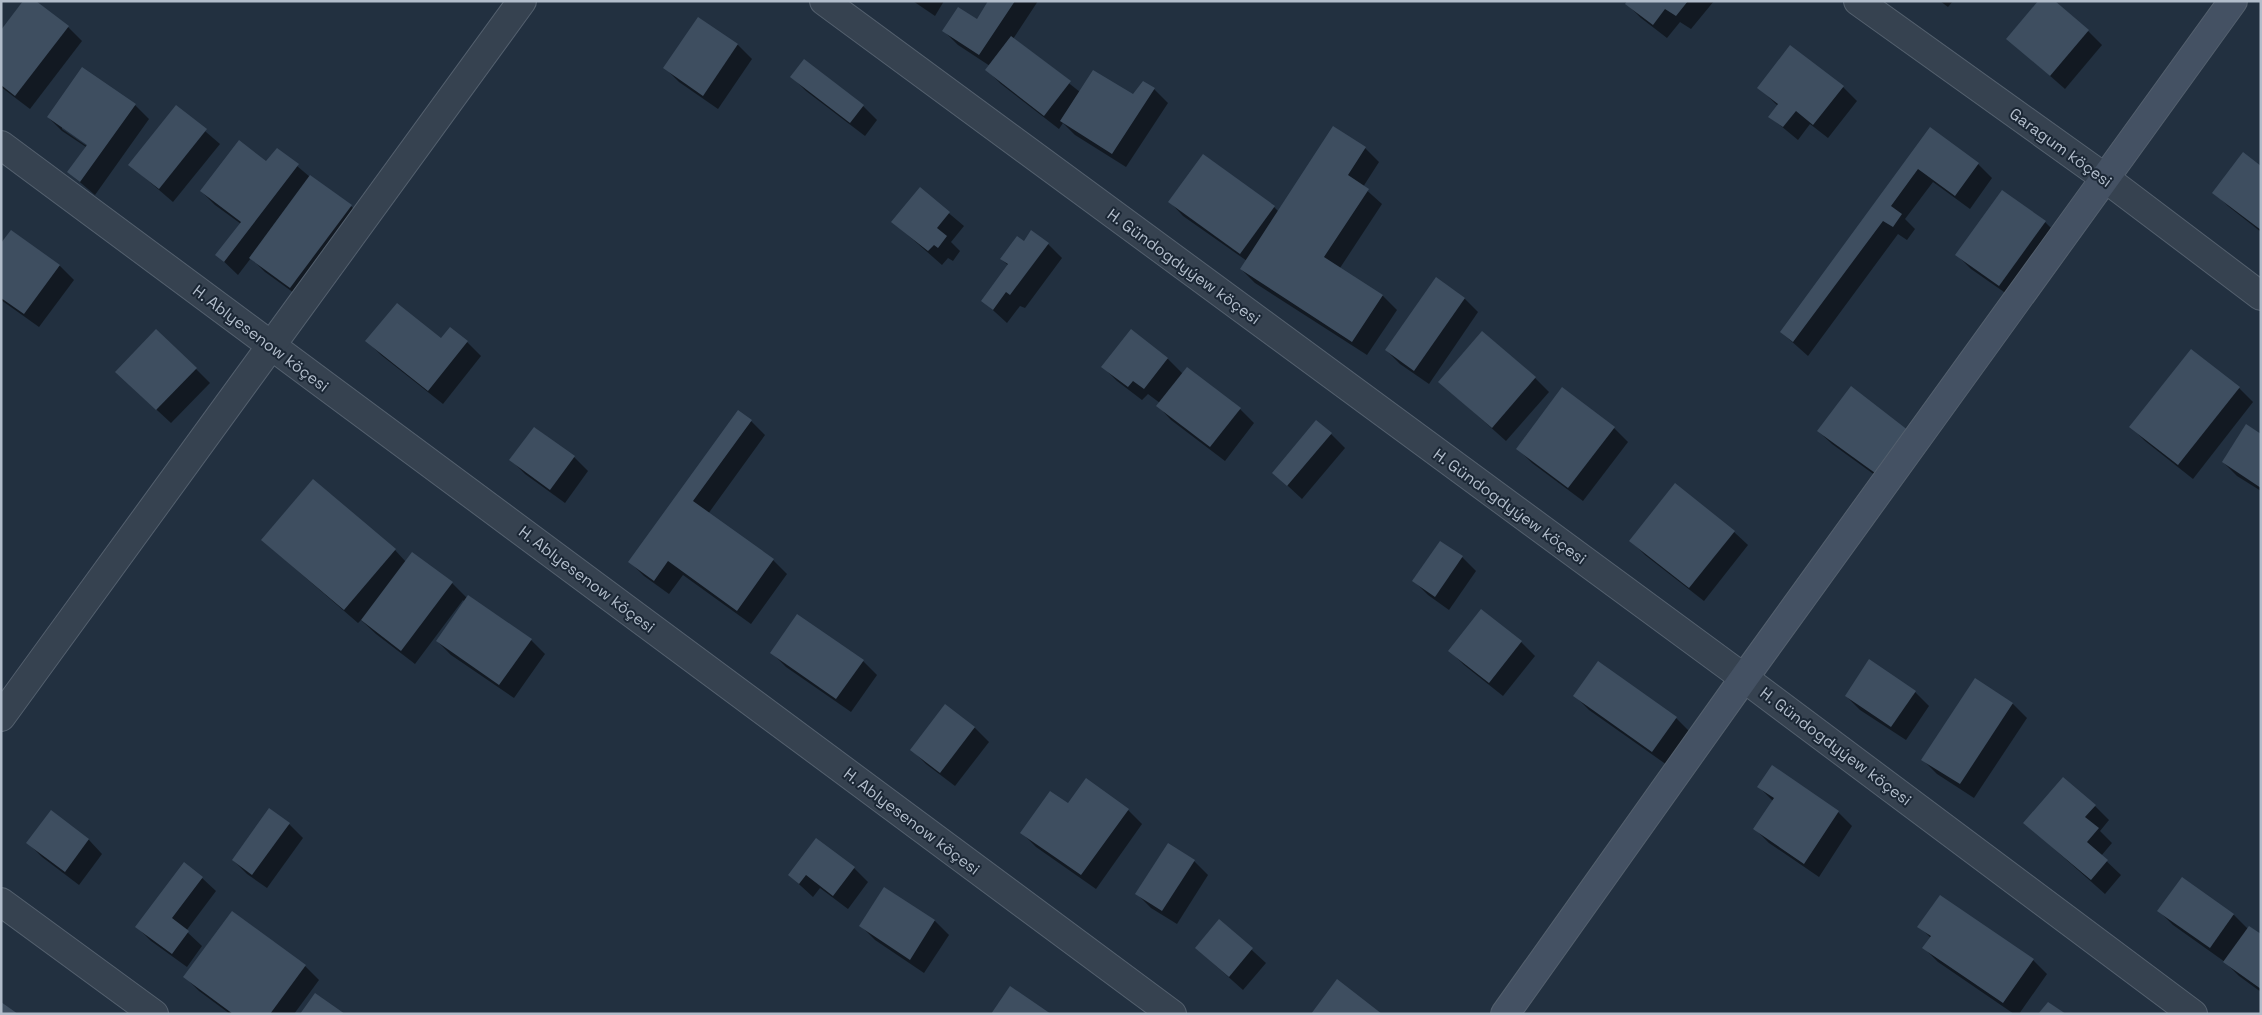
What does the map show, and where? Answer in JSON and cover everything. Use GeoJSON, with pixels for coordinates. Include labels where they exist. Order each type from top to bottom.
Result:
{"type":"FeatureCollection","features":[{"type":"Feature","properties":{"kind":"street"},"geometry":{"type":"LineString","coordinates":[[1,718],[522,1]]}},
{"type":"Feature","properties":{"kind":"street","name":"H. Gündogdyýew köçesi"},"geometry":{"type":"LineString","coordinates":[[824,1],[1744,678],[2193,1014]]}},
{"type":"Feature","properties":{"kind":"street","name":"Garagum köçesi"},"geometry":{"type":"LineString","coordinates":[[1858,1],[2105,178],[2261,296]]}},
{"type":"Feature","properties":{"kind":"street"},"geometry":{"type":"LineString","coordinates":[[1505,1014],[1744,678],[2232,1]]}},
{"type":"Feature","properties":{"kind":"street","name":"H. Ablyesenow köçesi"},"geometry":{"type":"LineString","coordinates":[[1,145],[1172,1014]]}},
{"type":"Feature","properties":{"kind":"street"},"geometry":{"type":"LineString","coordinates":[[1,902],[154,1014]]}},
{"type":"Feature","properties":{"kind":"building"},"geometry":{"type":"Polygon","coordinates":[[[23,1],[36,1],[69,26],[15,96],[1,85],[1,30],[23,1]]]}},
{"type":"Feature","properties":{"kind":"building"},"geometry":{"type":"Polygon","coordinates":[[[988,1],[1015,1],[979,55],[942,31],[958,7],[977,19],[988,1]]]}},
{"type":"Feature","properties":{"kind":"building"},"geometry":{"type":"Polygon","coordinates":[[[1627,1],[1688,1],[1676,16],[1665,9],[1653,25],[1625,4],[1627,1]]]}},
{"type":"Feature","properties":{"kind":"building"},"geometry":{"type":"Polygon","coordinates":[[[2038,1],[2055,1],[2089,30],[2050,76],[2006,39],[2038,1]]]}},
{"type":"Feature","properties":{"kind":"building"},"geometry":{"type":"Polygon","coordinates":[[[698,17],[738,44],[703,96],[663,68],[698,17]]]}},
{"type":"Feature","properties":{"kind":"building"},"geometry":{"type":"Polygon","coordinates":[[[1011,36],[1071,81],[1044,116],[985,70],[1011,36]]]}},
{"type":"Feature","properties":{"kind":"building"},"geometry":{"type":"Polygon","coordinates":[[[1790,45],[1844,86],[1813,125],[1796,111],[1783,127],[1768,117],[1778,104],[1757,88],[1790,45]]]}},
{"type":"Feature","properties":{"kind":"building"},"geometry":{"type":"Polygon","coordinates":[[[804,59],[864,105],[850,123],[790,77],[804,59]]]}},
{"type":"Feature","properties":{"kind":"building"},"geometry":{"type":"Polygon","coordinates":[[[82,67],[136,104],[80,182],[67,172],[87,145],[47,117],[82,67]]]}},
{"type":"Feature","properties":{"kind":"building"},"geometry":{"type":"Polygon","coordinates":[[[1093,70],[1133,94],[1143,81],[1155,88],[1112,154],[1060,121],[1093,70]]]}},
{"type":"Feature","properties":{"kind":"building"},"geometry":{"type":"Polygon","coordinates":[[[176,105],[207,129],[159,189],[128,165],[176,105]]]}},
{"type":"Feature","properties":{"kind":"building"},"geometry":{"type":"Polygon","coordinates":[[[1333,126],[1366,147],[1348,175],[1369,189],[1324,257],[1383,295],[1352,342],[1240,269],[1333,126]]]}},
{"type":"Feature","properties":{"kind":"building"},"geometry":{"type":"Polygon","coordinates":[[[1930,127],[1979,163],[1955,196],[1918,169],[1891,206],[1902,214],[1893,227],[1883,221],[1793,342],[1780,332],[1930,127]]]}},
{"type":"Feature","properties":{"kind":"building"},"geometry":{"type":"Polygon","coordinates":[[[239,140],[266,161],[277,148],[299,164],[224,262],[215,255],[241,222],[200,191],[239,140]]]}},
{"type":"Feature","properties":{"kind":"building"},"geometry":{"type":"Polygon","coordinates":[[[2243,152],[2261,166],[2261,230],[2212,193],[2243,152]]]}},
{"type":"Feature","properties":{"kind":"building"},"geometry":{"type":"Polygon","coordinates":[[[1203,154],[1275,206],[1240,254],[1168,202],[1203,154]]]}},
{"type":"Feature","properties":{"kind":"building"},"geometry":{"type":"Polygon","coordinates":[[[310,175],[352,205],[290,288],[249,258],[310,175]]]}},
{"type":"Feature","properties":{"kind":"building"},"geometry":{"type":"Polygon","coordinates":[[[920,187],[950,212],[937,228],[947,236],[938,248],[934,245],[928,251],[891,222],[920,187]]]}},
{"type":"Feature","properties":{"kind":"building"},"geometry":{"type":"Polygon","coordinates":[[[2002,190],[2046,221],[1999,286],[1955,255],[2002,190]]]}},
{"type":"Feature","properties":{"kind":"building"},"geometry":{"type":"Polygon","coordinates":[[[11,230],[60,265],[24,314],[1,298],[1,243],[11,230]]]}},
{"type":"Feature","properties":{"kind":"building"},"geometry":{"type":"Polygon","coordinates":[[[1031,230],[1049,243],[1010,295],[1006,292],[993,310],[981,301],[1008,264],[1000,259],[1017,236],[1024,241],[1031,230]]]}},
{"type":"Feature","properties":{"kind":"building"},"geometry":{"type":"Polygon","coordinates":[[[1436,277],[1465,298],[1414,371],[1385,350],[1436,277]]]}},
{"type":"Feature","properties":{"kind":"building"},"geometry":{"type":"Polygon","coordinates":[[[397,303],[441,338],[450,327],[468,341],[428,391],[365,341],[397,303]]]}},
{"type":"Feature","properties":{"kind":"building"},"geometry":{"type":"Polygon","coordinates":[[[156,329],[197,368],[156,410],[115,372],[156,329]]]}},
{"type":"Feature","properties":{"kind":"building"},"geometry":{"type":"Polygon","coordinates":[[[1131,329],[1168,358],[1144,389],[1133,381],[1128,387],[1101,367],[1131,329]]]}},
{"type":"Feature","properties":{"kind":"building"},"geometry":{"type":"Polygon","coordinates":[[[1482,331],[1536,377],[1492,428],[1438,382],[1482,331]]]}},
{"type":"Feature","properties":{"kind":"building"},"geometry":{"type":"Polygon","coordinates":[[[2191,349],[2240,387],[2178,465],[2129,427],[2191,349]]]}},
{"type":"Feature","properties":{"kind":"building"},"geometry":{"type":"Polygon","coordinates":[[[1187,367],[1241,408],[1210,447],[1156,406],[1187,367]]]}},
{"type":"Feature","properties":{"kind":"building"},"geometry":{"type":"Polygon","coordinates":[[[1851,386],[1909,431],[1875,473],[1817,431],[1851,386]]]}},
{"type":"Feature","properties":{"kind":"building"},"geometry":{"type":"Polygon","coordinates":[[[1562,387],[1615,427],[1568,488],[1516,449],[1562,387]]]}},
{"type":"Feature","properties":{"kind":"building"},"geometry":{"type":"Polygon","coordinates":[[[738,410],[752,420],[693,501],[774,559],[737,611],[668,561],[654,581],[628,562],[738,410]]]}},
{"type":"Feature","properties":{"kind":"building"},"geometry":{"type":"Polygon","coordinates":[[[1316,420],[1332,433],[1287,486],[1272,473],[1316,420]]]}},
{"type":"Feature","properties":{"kind":"building"},"geometry":{"type":"Polygon","coordinates":[[[2246,424],[2261,434],[2261,488],[2222,462],[2246,424]]]}},
{"type":"Feature","properties":{"kind":"building"},"geometry":{"type":"Polygon","coordinates":[[[534,427],[575,456],[550,490],[509,460],[534,427]]]}},
{"type":"Feature","properties":{"kind":"building"},"geometry":{"type":"Polygon","coordinates":[[[313,479],[396,549],[344,610],[261,540],[313,479]]]}},
{"type":"Feature","properties":{"kind":"building"},"geometry":{"type":"Polygon","coordinates":[[[1675,483],[1735,531],[1689,588],[1629,541],[1675,483]]]}},
{"type":"Feature","properties":{"kind":"building"},"geometry":{"type":"Polygon","coordinates":[[[1440,541],[1463,556],[1435,597],[1412,581],[1440,541]]]}},
{"type":"Feature","properties":{"kind":"building"},"geometry":{"type":"Polygon","coordinates":[[[412,552],[453,582],[401,651],[361,620],[412,552]]]}},
{"type":"Feature","properties":{"kind":"building"},"geometry":{"type":"Polygon","coordinates":[[[468,595],[532,639],[499,685],[436,641],[468,595]]]}},
{"type":"Feature","properties":{"kind":"building"},"geometry":{"type":"Polygon","coordinates":[[[1481,609],[1522,641],[1489,683],[1448,651],[1481,609]]]}},
{"type":"Feature","properties":{"kind":"building"},"geometry":{"type":"Polygon","coordinates":[[[797,614],[864,660],[836,699],[770,653],[797,614]]]}},
{"type":"Feature","properties":{"kind":"building"},"geometry":{"type":"Polygon","coordinates":[[[1869,659],[1916,691],[1891,727],[1845,696],[1869,659]]]}},
{"type":"Feature","properties":{"kind":"building"},"geometry":{"type":"Polygon","coordinates":[[[1598,661],[1677,717],[1652,752],[1573,696],[1598,661]]]}},
{"type":"Feature","properties":{"kind":"building"},"geometry":{"type":"Polygon","coordinates":[[[1975,678],[2013,703],[1960,784],[1921,760],[1975,678]]]}},
{"type":"Feature","properties":{"kind":"building"},"geometry":{"type":"Polygon","coordinates":[[[945,704],[975,727],[940,773],[910,750],[945,704]]]}},
{"type":"Feature","properties":{"kind":"building"},"geometry":{"type":"Polygon","coordinates":[[[1772,765],[1839,811],[1804,864],[1753,829],[1774,798],[1757,787],[1772,765]]]}},
{"type":"Feature","properties":{"kind":"building"},"geometry":{"type":"Polygon","coordinates":[[[2063,777],[2096,805],[2085,817],[2099,828],[2087,842],[2108,860],[2091,880],[2023,823],[2063,777]]]}},
{"type":"Feature","properties":{"kind":"building"},"geometry":{"type":"Polygon","coordinates":[[[1086,778],[1129,809],[1081,875],[1020,833],[1050,791],[1068,803],[1086,778]]]}},
{"type":"Feature","properties":{"kind":"building"},"geometry":{"type":"Polygon","coordinates":[[[269,808],[290,823],[252,875],[232,860],[269,808]]]}},
{"type":"Feature","properties":{"kind":"building"},"geometry":{"type":"Polygon","coordinates":[[[51,810],[89,839],[65,872],[26,843],[51,810]]]}},
{"type":"Feature","properties":{"kind":"building"},"geometry":{"type":"Polygon","coordinates":[[[816,838],[855,867],[833,896],[806,875],[799,884],[788,875],[816,838]]]}},
{"type":"Feature","properties":{"kind":"building"},"geometry":{"type":"Polygon","coordinates":[[[1168,843],[1195,860],[1162,911],[1135,894],[1168,843]]]}},
{"type":"Feature","properties":{"kind":"building"},"geometry":{"type":"Polygon","coordinates":[[[184,862],[203,877],[172,918],[189,931],[172,954],[135,927],[184,862]]]}},
{"type":"Feature","properties":{"kind":"building"},"geometry":{"type":"Polygon","coordinates":[[[2182,877],[2234,914],[2210,948],[2157,911],[2182,877]]]}},
{"type":"Feature","properties":{"kind":"building"},"geometry":{"type":"Polygon","coordinates":[[[884,887],[935,920],[910,960],[859,926],[884,887]]]}},
{"type":"Feature","properties":{"kind":"building"},"geometry":{"type":"Polygon","coordinates":[[[1940,895],[2034,959],[2003,1003],[1922,948],[1931,936],[1917,927],[1940,895]]]}},
{"type":"Feature","properties":{"kind":"building"},"geometry":{"type":"Polygon","coordinates":[[[232,911],[306,965],[270,1014],[233,1014],[183,977],[232,911]]]}},
{"type":"Feature","properties":{"kind":"building"},"geometry":{"type":"Polygon","coordinates":[[[1219,919],[1253,948],[1229,977],[1195,948],[1219,919]]]}},
{"type":"Feature","properties":{"kind":"building"},"geometry":{"type":"Polygon","coordinates":[[[2249,926],[2261,934],[2261,989],[2223,962],[2249,926]]]}},
{"type":"Feature","properties":{"kind":"building"},"geometry":{"type":"Polygon","coordinates":[[[1337,979],[1382,1014],[1311,1014],[1337,979]]]}},
{"type":"Feature","properties":{"kind":"building"},"geometry":{"type":"Polygon","coordinates":[[[1010,986],[1051,1014],[991,1014],[1010,986]]]}},
{"type":"Feature","properties":{"kind":"building"},"geometry":{"type":"Polygon","coordinates":[[[315,993],[345,1014],[300,1014],[315,993]]]}},
{"type":"Feature","properties":{"kind":"building"},"geometry":{"type":"Polygon","coordinates":[[[1,1002],[18,1014],[1,1014],[1,1002]]]}},
{"type":"Feature","properties":{"kind":"building"},"geometry":{"type":"Polygon","coordinates":[[[2048,1002],[2066,1014],[2038,1014],[2048,1002]]]}}]}
